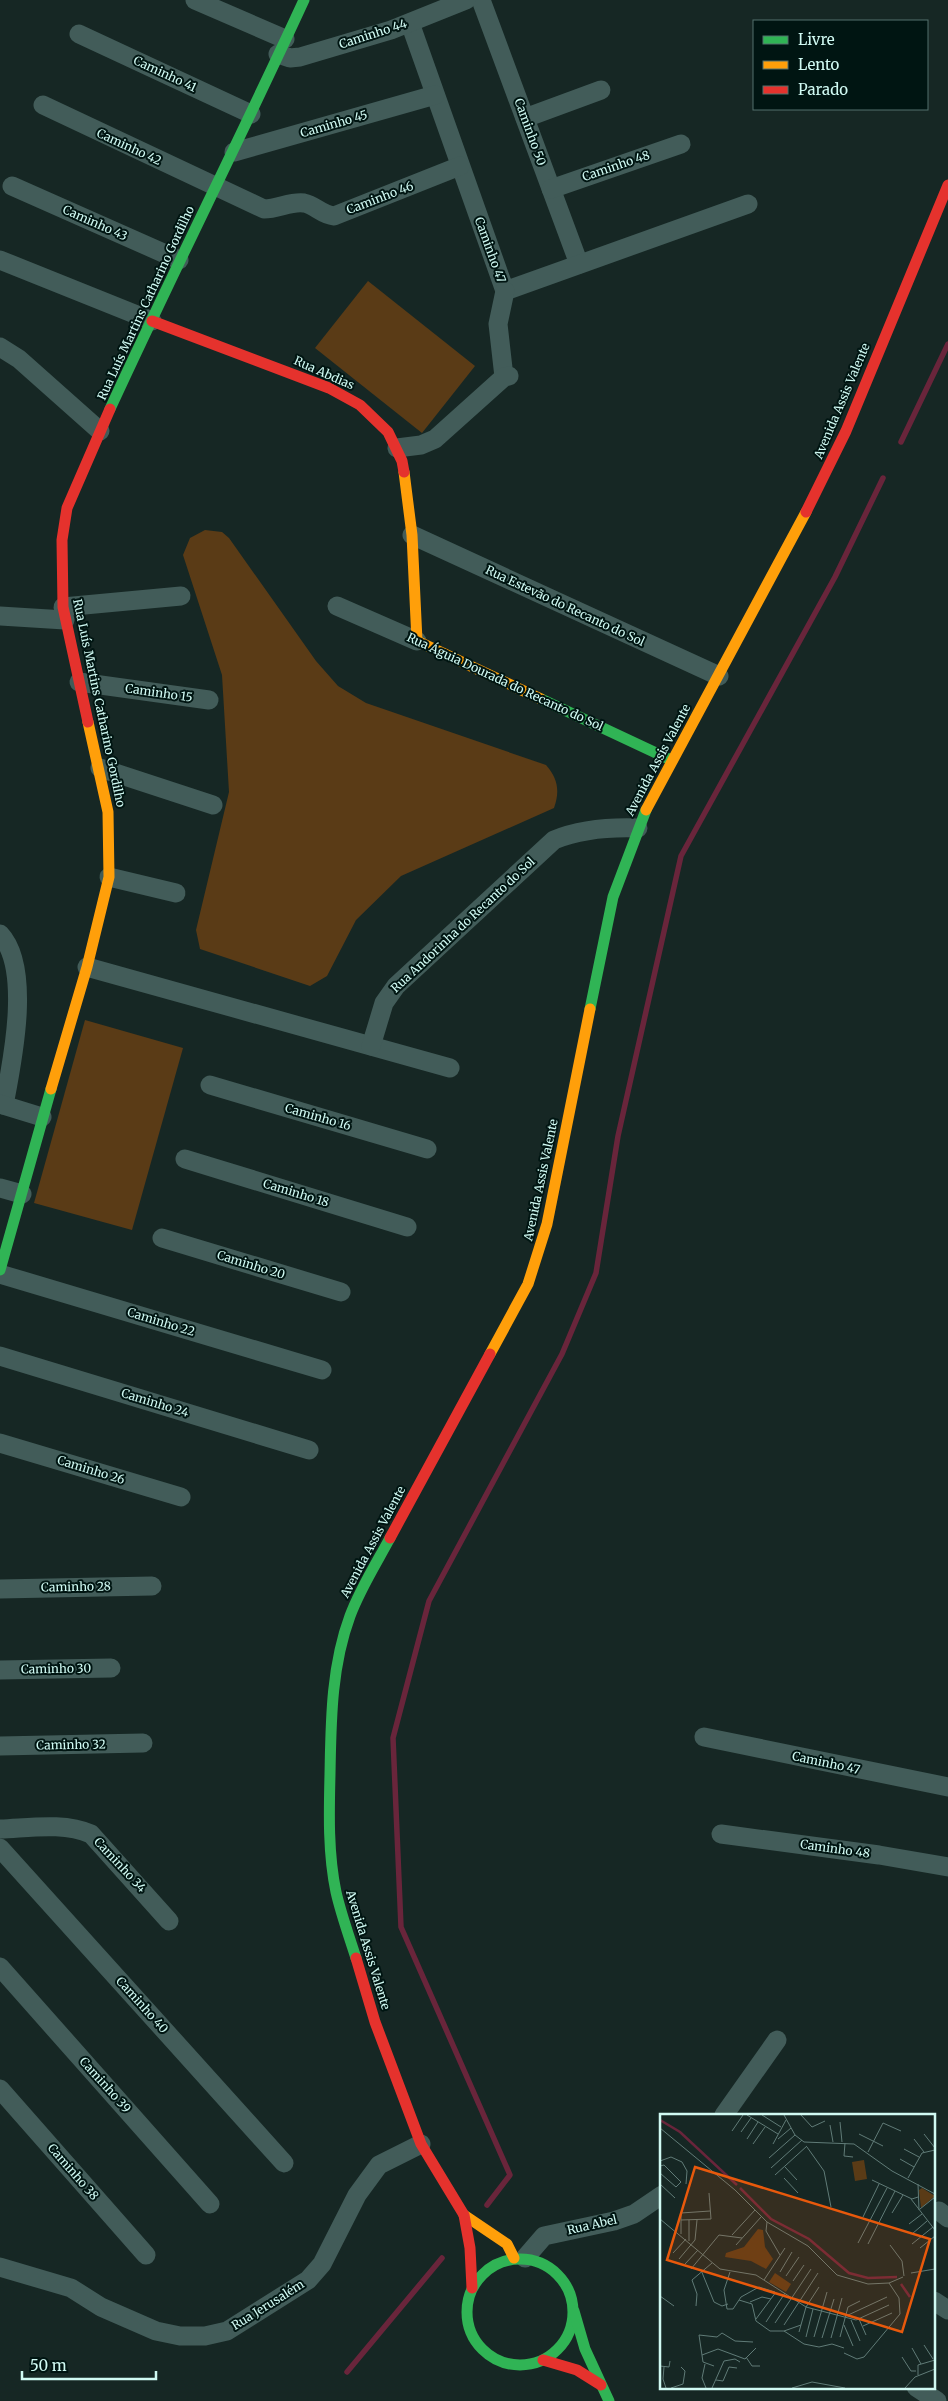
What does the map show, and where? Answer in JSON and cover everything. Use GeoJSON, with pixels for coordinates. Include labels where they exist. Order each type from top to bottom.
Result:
{"type":"FeatureCollection","features":[{"type":"Feature","properties":{"kind":"main road","name":"Rua Luís Martins Catharino Gordilho"},"geometry":{"type":"LineString","coordinates":[[0,1272],[42,1117],[87,968],[109,876],[108,812],[100,768],[64,614],[61,576],[64,519],[100,431],[179,260],[234,152],[304,0]]}},
{"type":"Feature","properties":{"kind":"main road","name":"Avenida Assis Valente"},"geometry":{"type":"LineString","coordinates":[[472,2288],[470,2248],[464,2216],[421,2144],[375,2022],[351,1946],[333,1875],[329,1815],[330,1737],[332,1698],[338,1655],[343,1633],[358,1596],[528,1284],[547,1224],[613,897],[638,828],[672,760],[719,676],[819,487],[846,431],[948,185]]}},
{"type":"Feature","properties":{"kind":"main road","name":"Rua Abdias"},"geometry":{"type":"LineString","coordinates":[[152,321],[328,388],[360,405],[388,432],[397,448],[406,482],[412,535],[417,641]]}},
{"type":"Feature","properties":{"kind":"main road","name":"Rua Águia Dourada do Recanto do Sol"},"geometry":{"type":"LineString","coordinates":[[417,641],[672,760]]}},
{"type":"Feature","properties":{"kind":"main road","name":"Avenida Assis Valente"},"geometry":{"type":"LineString","coordinates":[[464,2216],[506,2244],[519,2258]]}},
{"type":"Feature","properties":{"kind":"main road"},"geometry":{"type":"LineString","coordinates":[[573,2308],[572,2324],[566,2339],[556,2352],[543,2360],[527,2365],[511,2364],[495,2359],[482,2349],[472,2336],[467,2320],[467,2303],[472,2288],[482,2273],[497,2263],[519,2258],[548,2266],[566,2284],[585,2349],[609,2401]]}},
{"type":"Feature","properties":{"kind":"main road"},"geometry":{"type":"LineString","coordinates":[[543,2360],[577,2370],[601,2385]]}},
{"type":"Feature","properties":{"kind":"street"},"geometry":{"type":"LineString","coordinates":[[195,0],[281,47]]}},
{"type":"Feature","properties":{"kind":"street","name":"Caminho 44"},"geometry":{"type":"LineString","coordinates":[[281,47],[300,57],[410,23],[466,0]]}},
{"type":"Feature","properties":{"kind":"street","name":"Caminho 50"},"geometry":{"type":"LineString","coordinates":[[481,0],[579,264]]}},
{"type":"Feature","properties":{"kind":"street","name":"Caminho 47"},"geometry":{"type":"LineString","coordinates":[[410,23],[505,291],[748,204]]}},
{"type":"Feature","properties":{"kind":"street","name":"Caminho 41"},"geometry":{"type":"LineString","coordinates":[[79,34],[251,114]]}},
{"type":"Feature","properties":{"kind":"street"},"geometry":{"type":"LineString","coordinates":[[525,118],[601,90]]}},
{"type":"Feature","properties":{"kind":"street","name":"Caminho 45"},"geometry":{"type":"LineString","coordinates":[[234,152],[435,95]]}},
{"type":"Feature","properties":{"kind":"street","name":"Caminho 42"},"geometry":{"type":"LineString","coordinates":[[43,105],[216,188]]}},
{"type":"Feature","properties":{"kind":"street","name":"Caminho 48"},"geometry":{"type":"LineString","coordinates":[[551,189],[681,144]]}},
{"type":"Feature","properties":{"kind":"street","name":"Caminho 46"},"geometry":{"type":"LineString","coordinates":[[216,188],[264,209],[300,202],[312,205],[326,214],[334,216],[460,166]]}},
{"type":"Feature","properties":{"kind":"street","name":"Caminho 43"},"geometry":{"type":"LineString","coordinates":[[12,186],[179,260]]}},
{"type":"Feature","properties":{"kind":"street"},"geometry":{"type":"LineString","coordinates":[[0,260],[152,321]]}},
{"type":"Feature","properties":{"kind":"street"},"geometry":{"type":"LineString","coordinates":[[397,448],[421,444],[435,439],[507,376],[498,324],[505,291]]}},
{"type":"Feature","properties":{"kind":"street"},"geometry":{"type":"LineString","coordinates":[[1,350],[100,431]]}},
{"type":"Feature","properties":{"kind":"street","name":"Rua Estevão do Recanto do Sol"},"geometry":{"type":"LineString","coordinates":[[412,535],[719,676]]}},
{"type":"Feature","properties":{"kind":"street"},"geometry":{"type":"LineString","coordinates":[[0,616],[64,614],[181,596]]}},
{"type":"Feature","properties":{"kind":"street","name":"Rua Águia Dourada do Recanto do Sol"},"geometry":{"type":"LineString","coordinates":[[337,606],[417,641]]}},
{"type":"Feature","properties":{"kind":"street","name":"Caminho 15"},"geometry":{"type":"LineString","coordinates":[[79,682],[209,700]]}},
{"type":"Feature","properties":{"kind":"street"},"geometry":{"type":"LineString","coordinates":[[100,768],[213,805]]}},
{"type":"Feature","properties":{"kind":"street","name":"Rua Andorinha do Recanto do Sol"},"geometry":{"type":"LineString","coordinates":[[371,1046],[384,1003],[396,986],[554,840],[566,835],[611,827],[638,828]]}},
{"type":"Feature","properties":{"kind":"street"},"geometry":{"type":"LineString","coordinates":[[109,876],[176,893]]}},
{"type":"Feature","properties":{"kind":"street"},"geometry":{"type":"LineString","coordinates":[[0,934],[12,953],[16,980],[17,1038],[2,1105],[42,1117]]}},
{"type":"Feature","properties":{"kind":"street"},"geometry":{"type":"LineString","coordinates":[[87,968],[450,1068]]}},
{"type":"Feature","properties":{"kind":"street","name":"Caminho 16"},"geometry":{"type":"LineString","coordinates":[[210,1085],[427,1149]]}},
{"type":"Feature","properties":{"kind":"street","name":"Caminho 18"},"geometry":{"type":"LineString","coordinates":[[185,1159],[407,1227]]}},
{"type":"Feature","properties":{"kind":"street"},"geometry":{"type":"LineString","coordinates":[[0,1188],[22,1194]]}},
{"type":"Feature","properties":{"kind":"street","name":"Caminho 20"},"geometry":{"type":"LineString","coordinates":[[162,1238],[341,1292]]}},
{"type":"Feature","properties":{"kind":"street","name":"Caminho 22"},"geometry":{"type":"LineString","coordinates":[[0,1272],[322,1370]]}},
{"type":"Feature","properties":{"kind":"street","name":"Caminho 24"},"geometry":{"type":"LineString","coordinates":[[0,1356],[309,1450]]}},
{"type":"Feature","properties":{"kind":"street","name":"Caminho 26"},"geometry":{"type":"LineString","coordinates":[[0,1443],[181,1497]]}},
{"type":"Feature","properties":{"kind":"street","name":"Caminho 28"},"geometry":{"type":"LineString","coordinates":[[0,1589],[152,1586]]}},
{"type":"Feature","properties":{"kind":"street","name":"Caminho 30"},"geometry":{"type":"LineString","coordinates":[[0,1670],[111,1668]]}},
{"type":"Feature","properties":{"kind":"street","name":"Caminho 47"},"geometry":{"type":"LineString","coordinates":[[704,1737],[948,1787]]}},
{"type":"Feature","properties":{"kind":"street","name":"Caminho 32"},"geometry":{"type":"LineString","coordinates":[[0,1746],[143,1743]]}},
{"type":"Feature","properties":{"kind":"street","name":"Caminho 34"},"geometry":{"type":"LineString","coordinates":[[0,1829],[79,1828],[91,1834],[169,1921]]}},
{"type":"Feature","properties":{"kind":"street","name":"Caminho 48"},"geometry":{"type":"LineString","coordinates":[[721,1834],[879,1855],[948,1867]]}},
{"type":"Feature","properties":{"kind":"street","name":"Caminho 40"},"geometry":{"type":"LineString","coordinates":[[0,1848],[284,2163]]}},
{"type":"Feature","properties":{"kind":"street","name":"Caminho 39"},"geometry":{"type":"LineString","coordinates":[[0,1967],[210,2204]]}},
{"type":"Feature","properties":{"kind":"street"},"geometry":{"type":"LineString","coordinates":[[725,2114],[777,2040]]}},
{"type":"Feature","properties":{"kind":"street","name":"Caminho 38"},"geometry":{"type":"LineString","coordinates":[[0,2089],[146,2254]]}},
{"type":"Feature","properties":{"kind":"street","name":"Rua Jerusalém"},"geometry":{"type":"LineString","coordinates":[[0,2267],[70,2288],[101,2307],[156,2331],[180,2336],[205,2336],[227,2331],[308,2280],[322,2264],[357,2195],[378,2165],[421,2144]]}},
{"type":"Feature","properties":{"kind":"street","name":"Rua Abel"},"geometry":{"type":"LineString","coordinates":[[519,2258],[544,2236],[627,2216],[660,2196]]}},
{"type":"Feature","properties":{"kind":"street"},"geometry":{"type":"LineString","coordinates":[[936,2302],[948,2310]]}},
{"type":"Feature","properties":{"kind":"street"},"geometry":{"type":"LineString","coordinates":[[918,2388],[937,2401]]}},
{"type":"Feature","properties":{"kind":"shaded area"},"geometry":{"type":"Polygon","coordinates":[[[368,281],[475,366],[422,433],[315,348],[368,281]]]}},
{"type":"Feature","properties":{"kind":"shaded area"},"geometry":{"type":"Polygon","coordinates":[[[205,530],[222,532],[229,538],[316,661],[338,686],[366,703],[546,765],[557,785],[554,808],[401,876],[356,920],[327,976],[310,986],[200,949],[196,930],[229,792],[222,675],[183,555],[190,538],[205,530]]]}},
{"type":"Feature","properties":{"kind":"shaded area"},"geometry":{"type":"Polygon","coordinates":[[[85,1020],[183,1048],[132,1230],[34,1203],[85,1020]]]}},
{"type":"Feature","properties":{"kind":"waterway"},"geometry":{"type":"LineString","coordinates":[[901,442],[948,344]]}},
{"type":"Feature","properties":{"kind":"waterway"},"geometry":{"type":"LineString","coordinates":[[487,2205],[510,2175],[401,1927],[393,1738],[429,1601],[562,1354],[596,1273],[618,1136],[681,856],[835,577],[883,478]]}},
{"type":"Feature","properties":{"kind":"waterway"},"geometry":{"type":"LineString","coordinates":[[347,2372],[442,2258]]}},
{"type":"Feature","properties":{"kind":"traffic: fast"},"geometry":{"type":"LineString","coordinates":[[110,409],[304,0]]}},
{"type":"Feature","properties":{"kind":"traffic: fast"},"geometry":{"type":"LineString","coordinates":[[541,699],[671,760]]}},
{"type":"Feature","properties":{"kind":"traffic: fast"},"geometry":{"type":"LineString","coordinates":[[590,1009],[613,897],[646,810]]}},
{"type":"Feature","properties":{"kind":"traffic: fast"},"geometry":{"type":"LineString","coordinates":[[0,1270],[51,1089]]}},
{"type":"Feature","properties":{"kind":"traffic: fast"},"geometry":{"type":"LineString","coordinates":[[356,1958],[333,1878],[329,1804],[333,1695],[339,1655],[350,1616],[363,1586],[390,1538]]}},
{"type":"Feature","properties":{"kind":"traffic: fast"},"geometry":{"type":"LineString","coordinates":[[520,2259],[540,2263],[558,2274],[569,2292],[573,2312],[569,2332],[558,2350],[540,2361],[520,2365],[500,2361],[482,2350],[471,2332],[467,2312],[471,2292],[482,2274],[500,2263],[520,2259]]}},
{"type":"Feature","properties":{"kind":"traffic: fast"},"geometry":{"type":"LineString","coordinates":[[574,2311],[585,2349],[609,2401]]}},
{"type":"Feature","properties":{"kind":"traffic: slow"},"geometry":{"type":"LineString","coordinates":[[404,472],[412,535],[417,641],[541,699]]}},
{"type":"Feature","properties":{"kind":"traffic: slow"},"geometry":{"type":"LineString","coordinates":[[646,810],[806,512]]}},
{"type":"Feature","properties":{"kind":"traffic: slow"},"geometry":{"type":"LineString","coordinates":[[51,1089],[87,967],[109,877],[108,812],[88,722]]}},
{"type":"Feature","properties":{"kind":"traffic: slow"},"geometry":{"type":"LineString","coordinates":[[490,1354],[528,1284],[547,1224],[590,1009]]}},
{"type":"Feature","properties":{"kind":"traffic: slow"},"geometry":{"type":"LineString","coordinates":[[464,2215],[507,2244],[514,2258]]}},
{"type":"Feature","properties":{"kind":"traffic: jam"},"geometry":{"type":"LineString","coordinates":[[806,512],[846,431],[948,185]]}},
{"type":"Feature","properties":{"kind":"traffic: jam"},"geometry":{"type":"LineString","coordinates":[[152,321],[329,388],[360,405],[388,432],[402,461],[404,472]]}},
{"type":"Feature","properties":{"kind":"traffic: jam"},"geometry":{"type":"LineString","coordinates":[[88,722],[63,607],[62,540],[67,508],[110,409]]}},
{"type":"Feature","properties":{"kind":"traffic: jam"},"geometry":{"type":"LineString","coordinates":[[390,1538],[490,1354]]}},
{"type":"Feature","properties":{"kind":"traffic: jam"},"geometry":{"type":"LineString","coordinates":[[356,1958],[375,2022],[421,2144],[464,2215],[470,2248],[472,2288]]}},
{"type":"Feature","properties":{"kind":"traffic: jam"},"geometry":{"type":"LineString","coordinates":[[543,2360],[577,2370],[601,2385]]}}]}
